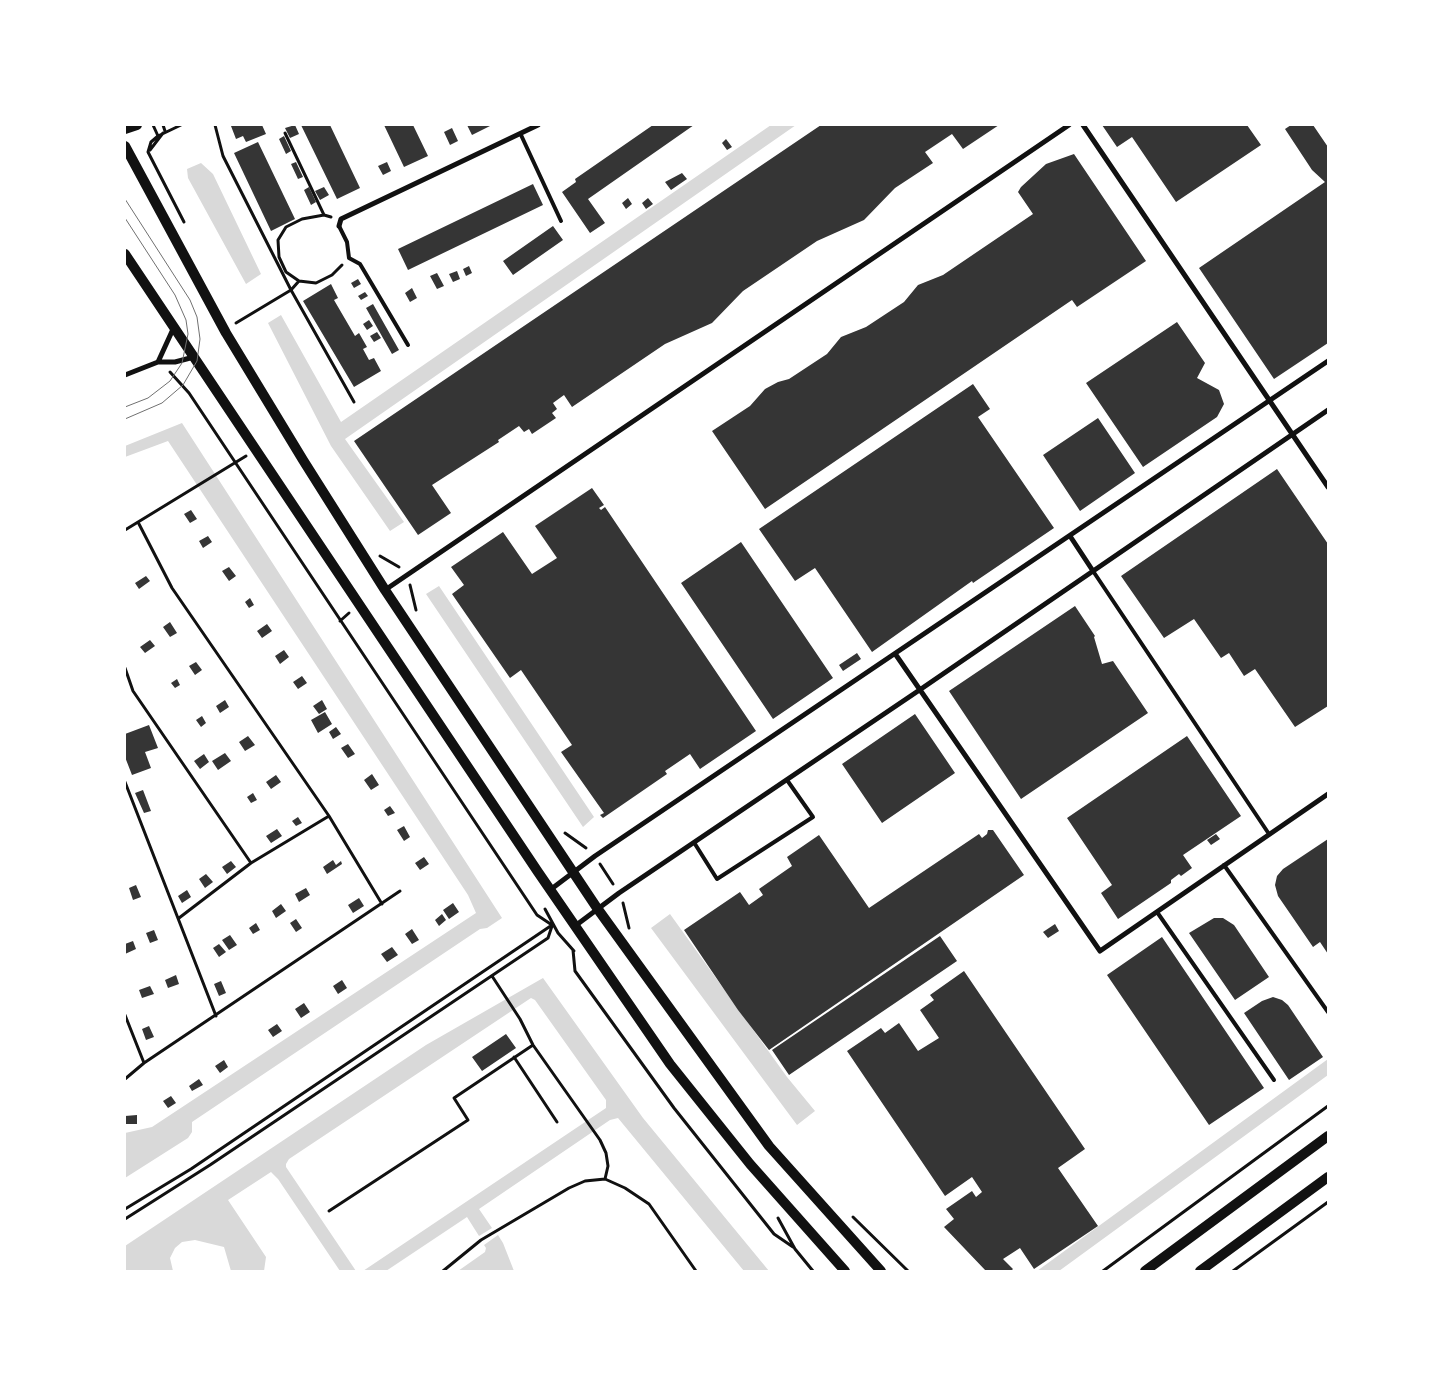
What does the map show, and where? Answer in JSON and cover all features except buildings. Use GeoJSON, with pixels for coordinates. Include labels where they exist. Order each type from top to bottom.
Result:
{"type":"FeatureCollection","features":[{"type":"Feature","properties":{"kind":"main road"},"geometry":{"type":"LineString","coordinates":[[125,130],[136,125]]}},
{"type":"Feature","properties":{"kind":"main road"},"geometry":{"type":"LineString","coordinates":[[125,146],[226,333],[303,460],[385,590],[597,908],[770,1146],[881,1271]]}},
{"type":"Feature","properties":{"kind":"main road"},"geometry":{"type":"LineString","coordinates":[[125,254],[550,890],[670,1064],[750,1164],[845,1271]]}},
{"type":"Feature","properties":{"kind":"main road"},"geometry":{"type":"LineString","coordinates":[[1145,1271],[1328,1136]]}},
{"type":"Feature","properties":{"kind":"main road"},"geometry":{"type":"LineString","coordinates":[[1200,1271],[1328,1177]]}},
{"type":"Feature","properties":{"kind":"street"},"geometry":{"type":"LineString","coordinates":[[339,226],[341,220],[521,135],[537,125]]}},
{"type":"Feature","properties":{"kind":"street"},"geometry":{"type":"LineString","coordinates":[[385,590],[1069,125]]}},
{"type":"Feature","properties":{"kind":"street"},"geometry":{"type":"LineString","coordinates":[[1083,125],[1328,487]]}},
{"type":"Feature","properties":{"kind":"street"},"geometry":{"type":"LineString","coordinates":[[158,362],[174,327]]}},
{"type":"Feature","properties":{"kind":"street"},"geometry":{"type":"LineString","coordinates":[[125,375],[158,362],[175,362],[194,356]]}},
{"type":"Feature","properties":{"kind":"street"},"geometry":{"type":"LineString","coordinates":[[550,890],[595,856],[896,655],[1328,361]]}},
{"type":"Feature","properties":{"kind":"street"},"geometry":{"type":"LineString","coordinates":[[575,926],[597,908],[695,844],[1328,410]]}},
{"type":"Feature","properties":{"kind":"street"},"geometry":{"type":"LineString","coordinates":[[1070,536],[1093,571]]}},
{"type":"Feature","properties":{"kind":"street"},"geometry":{"type":"LineString","coordinates":[[896,655],[1100,951],[1328,794]]}},
{"type":"Feature","properties":{"kind":"lane"},"geometry":{"type":"LineString","coordinates":[[521,135],[562,220]]}},
{"type":"Feature","properties":{"kind":"lane"},"geometry":{"type":"LineString","coordinates":[[339,226],[347,242],[349,258],[360,264],[408,345]]}},
{"type":"Feature","properties":{"kind":"lane"},"geometry":{"type":"LineString","coordinates":[[1093,571],[1269,834]]}},
{"type":"Feature","properties":{"kind":"lane"},"geometry":{"type":"LineString","coordinates":[[695,844],[717,879],[813,817],[787,780]]}},
{"type":"Feature","properties":{"kind":"lane"},"geometry":{"type":"LineString","coordinates":[[1224,865],[1328,1012]]}},
{"type":"Feature","properties":{"kind":"lane"},"geometry":{"type":"LineString","coordinates":[[1157,912],[1274,1080]]}},
{"type":"Feature","properties":{"kind":"path"},"geometry":{"type":"LineString","coordinates":[[153,125],[158,136]]}},
{"type":"Feature","properties":{"kind":"path"},"geometry":{"type":"LineString","coordinates":[[163,125],[165,131]]}},
{"type":"Feature","properties":{"kind":"path"},"geometry":{"type":"LineString","coordinates":[[181,125],[158,136],[151,142],[148,152],[187,229]]}},
{"type":"Feature","properties":{"kind":"path"},"geometry":{"type":"LineString","coordinates":[[215,125],[223,156],[291,290],[354,402]]}},
{"type":"Feature","properties":{"kind":"path"},"geometry":{"type":"LineString","coordinates":[[132,158],[148,152],[165,131]]}},
{"type":"Feature","properties":{"kind":"path"},"geometry":{"type":"LineString","coordinates":[[285,133],[324,215]]}},
{"type":"Feature","properties":{"kind":"path"},"geometry":{"type":"LineString","coordinates":[[341,220],[324,215],[302,219],[286,227],[278,240],[279,257],[286,272],[299,281],[316,283],[332,275],[349,258]]}},
{"type":"Feature","properties":{"kind":"path"},"geometry":{"type":"LineString","coordinates":[[236,323],[291,290],[299,281]]}},
{"type":"Feature","properties":{"kind":"path"},"geometry":{"type":"LineString","coordinates":[[232,314],[241,331]]}},
{"type":"Feature","properties":{"kind":"path"},"geometry":{"type":"LineString","coordinates":[[158,362],[189,393],[537,915],[553,925],[566,944],[573,950],[574,970],[674,1108],[774,1234],[795,1249],[813,1271]]}},
{"type":"Feature","properties":{"kind":"path"},"geometry":{"type":"LineString","coordinates":[[125,530],[139,524],[217,476],[256,449]]}},
{"type":"Feature","properties":{"kind":"path"},"geometry":{"type":"LineString","coordinates":[[139,524],[172,588],[330,816],[382,904]]}},
{"type":"Feature","properties":{"kind":"path"},"geometry":{"type":"LineString","coordinates":[[379,555],[398,567],[406,577],[413,590],[414,605],[419,618]]}},
{"type":"Feature","properties":{"kind":"path"},"geometry":{"type":"LineString","coordinates":[[340,621],[350,613]]}},
{"type":"Feature","properties":{"kind":"path"},"geometry":{"type":"LineString","coordinates":[[125,668],[133,690],[252,863]]}},
{"type":"Feature","properties":{"kind":"path"},"geometry":{"type":"LineString","coordinates":[[125,782],[216,1016]]}},
{"type":"Feature","properties":{"kind":"path"},"geometry":{"type":"LineString","coordinates":[[179,919],[252,863],[330,816]]}},
{"type":"Feature","properties":{"kind":"path"},"geometry":{"type":"LineString","coordinates":[[564,832],[580,842],[595,856],[619,893],[630,931]]}},
{"type":"Feature","properties":{"kind":"path"},"geometry":{"type":"LineString","coordinates":[[125,1079],[144,1063],[400,891]]}},
{"type":"Feature","properties":{"kind":"path"},"geometry":{"type":"LineString","coordinates":[[125,1219],[210,1165],[548,938],[553,925]]}},
{"type":"Feature","properties":{"kind":"path"},"geometry":{"type":"LineString","coordinates":[[125,1209],[191,1169],[553,925]]}},
{"type":"Feature","properties":{"kind":"path"},"geometry":{"type":"LineString","coordinates":[[492,976],[520,1019],[533,1045],[600,1140],[606,1153],[608,1166],[605,1178]]}},
{"type":"Feature","properties":{"kind":"path"},"geometry":{"type":"LineString","coordinates":[[125,1015],[144,1063]]}},
{"type":"Feature","properties":{"kind":"path"},"geometry":{"type":"LineString","coordinates":[[329,1211],[468,1120],[454,1098],[533,1045]]}},
{"type":"Feature","properties":{"kind":"path"},"geometry":{"type":"LineString","coordinates":[[514,1057],[557,1122]]}},
{"type":"Feature","properties":{"kind":"path"},"geometry":{"type":"LineString","coordinates":[[1103,1271],[1328,1106]]}},
{"type":"Feature","properties":{"kind":"path"},"geometry":{"type":"LineString","coordinates":[[443,1271],[479,1241],[570,1188],[585,1181],[605,1178],[625,1188],[649,1204],[696,1271]]}},
{"type":"Feature","properties":{"kind":"path"},"geometry":{"type":"LineString","coordinates":[[1233,1271],[1328,1202]]}},
{"type":"Feature","properties":{"kind":"path"},"geometry":{"type":"LineString","coordinates":[[850,1214],[908,1271]]}},
{"type":"Feature","properties":{"kind":"shaded area"},"geometry":{"type":"Polygon","coordinates":[[[771,125],[796,125],[345,439],[404,522],[390,531],[331,446],[268,323],[281,315],[341,422],[771,125]]]}},
{"type":"Feature","properties":{"kind":"shaded area"},"geometry":{"type":"Polygon","coordinates":[[[201,163],[213,174],[261,274],[246,284],[188,178],[187,169],[201,163]]]}},
{"type":"Feature","properties":{"kind":"shaded area"},"geometry":{"type":"Polygon","coordinates":[[[182,423],[502,918],[487,928],[480,929],[192,1122],[192,1132],[188,1138],[125,1178],[125,1133],[152,1127],[476,913],[468,895],[168,441],[125,457],[125,446],[182,423]]]}},
{"type":"Feature","properties":{"kind":"shaded area"},"geometry":{"type":"Polygon","coordinates":[[[439,586],[594,817],[583,827],[426,594],[439,586]]]}},
{"type":"Feature","properties":{"kind":"shaded area"},"geometry":{"type":"Polygon","coordinates":[[[670,914],[787,1077],[815,1111],[797,1125],[651,928],[670,914]]]}},
{"type":"Feature","properties":{"kind":"shaded area"},"geometry":{"type":"Polygon","coordinates":[[[543,978],[643,1118],[769,1271],[744,1271],[618,1118],[610,1120],[479,1209],[492,1228],[479,1236],[467,1217],[386,1271],[363,1271],[606,1108],[606,1100],[535,1000],[531,998],[289,1159],[286,1167],[356,1271],[340,1271],[278,1179],[271,1172],[228,1200],[266,1257],[264,1271],[231,1271],[224,1247],[195,1240],[182,1242],[175,1248],[170,1258],[173,1271],[125,1271],[125,1246],[426,1045],[543,978]]]}},
{"type":"Feature","properties":{"kind":"shaded area"},"geometry":{"type":"Polygon","coordinates":[[[1328,1059],[1328,1075],[1059,1271],[1037,1271],[1328,1059]]]}},
{"type":"Feature","properties":{"kind":"shaded area"},"geometry":{"type":"Polygon","coordinates":[[[498,1235],[514,1271],[458,1271],[485,1252],[486,1248],[484,1245],[498,1235]]]}},
{"type":"Feature","properties":{"kind":"tram line"},"geometry":{"type":"LineString","coordinates":[[125,199],[190,300],[197,317],[200,339],[197,361],[183,385],[162,403],[125,419]]}},
{"type":"Feature","properties":{"kind":"tram line"},"geometry":{"type":"LineString","coordinates":[[125,218],[175,295],[186,320],[188,334],[182,363],[170,381],[148,398],[125,407]]}}]}
